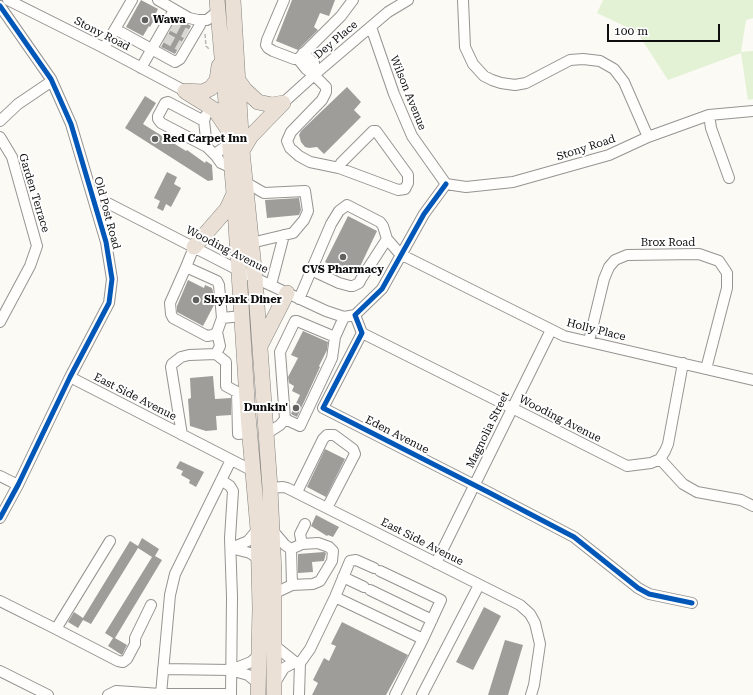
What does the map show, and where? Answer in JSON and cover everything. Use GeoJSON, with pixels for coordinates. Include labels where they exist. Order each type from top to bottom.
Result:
{"type":"FeatureCollection","features":[{"type":"Feature","properties":{"kind":"highway"},"geometry":{"type":"LineString","coordinates":[[233,0],[242,151],[255,278],[273,531],[275,593],[274,689]]}},
{"type":"Feature","properties":{"kind":"highway"},"geometry":{"type":"LineString","coordinates":[[217,6],[234,193],[249,433],[258,529],[260,608],[258,689]]}},
{"type":"Feature","properties":{"kind":"highway"},"geometry":{"type":"LineString","coordinates":[[185,91],[203,92],[211,88],[217,80],[219,69],[220,35]]}},
{"type":"Feature","properties":{"kind":"highway"},"geometry":{"type":"LineString","coordinates":[[238,80],[245,90],[258,102],[272,105],[283,103]]}},
{"type":"Feature","properties":{"kind":"highway"},"geometry":{"type":"LineString","coordinates":[[185,91],[215,110],[229,136]]}},
{"type":"Feature","properties":{"kind":"highway"},"geometry":{"type":"LineString","coordinates":[[242,151],[251,136],[283,103]]}},
{"type":"Feature","properties":{"kind":"highway"},"geometry":{"type":"LineString","coordinates":[[194,247],[227,210],[234,193]]}},
{"type":"Feature","properties":{"kind":"highway"},"geometry":{"type":"LineString","coordinates":[[260,347],[293,296]]}},
{"type":"Feature","properties":{"kind":"street","name":"Stony Road"},"geometry":{"type":"LineString","coordinates":[[8,0],[104,48],[185,91]]}},
{"type":"Feature","properties":{"kind":"street"},"geometry":{"type":"LineString","coordinates":[[104,48],[132,0]]}},
{"type":"Feature","properties":{"kind":"street"},"geometry":{"type":"LineString","coordinates":[[158,0],[174,10],[194,28]]}},
{"type":"Feature","properties":{"kind":"street"},"geometry":{"type":"LineString","coordinates":[[284,0],[266,45],[273,51],[294,59],[301,56],[341,16],[353,0]]}},
{"type":"Feature","properties":{"kind":"street","name":"Dey Place"},"geometry":{"type":"LineString","coordinates":[[283,103],[388,12],[408,0]]}},
{"type":"Feature","properties":{"kind":"street"},"geometry":{"type":"LineString","coordinates":[[463,0],[465,47],[472,64],[484,76],[501,83],[515,85],[526,83],[570,60],[583,59],[600,61],[614,69],[624,82],[648,137]]}},
{"type":"Feature","properties":{"kind":"street","name":"Old Post Road"},"geometry":{"type":"LineString","coordinates":[[0,6],[52,81],[71,124],[106,242],[112,279],[109,303],[70,377],[18,485],[5,499],[0,518]]}},
{"type":"Feature","properties":{"kind":"street"},"geometry":{"type":"LineString","coordinates":[[115,29],[175,62],[180,59],[183,48],[194,28],[208,20],[217,6]]}},
{"type":"Feature","properties":{"kind":"street"},"geometry":{"type":"LineString","coordinates":[[141,68],[169,24],[174,10]]}},
{"type":"Feature","properties":{"kind":"street","name":"Wilson Avenue"},"geometry":{"type":"LineString","coordinates":[[371,27],[394,94],[412,136],[446,184]]}},
{"type":"Feature","properties":{"kind":"street"},"geometry":{"type":"LineString","coordinates":[[301,56],[314,63],[314,75],[326,87],[326,92],[322,100],[291,132],[287,141],[290,148],[298,156],[310,162],[339,168],[398,190],[405,189],[408,183],[408,175],[376,131],[373,131],[341,163],[339,168]]}},
{"type":"Feature","properties":{"kind":"street"},"geometry":{"type":"LineString","coordinates":[[0,121],[18,104],[52,81]]}},
{"type":"Feature","properties":{"kind":"street"},"geometry":{"type":"LineString","coordinates":[[204,121],[168,102],[165,103],[158,119],[161,123],[206,147],[221,163],[232,168]]}},
{"type":"Feature","properties":{"kind":"street"},"geometry":{"type":"LineString","coordinates":[[206,147],[204,121],[210,106]]}},
{"type":"Feature","properties":{"kind":"street","name":"Stony Road"},"geometry":{"type":"LineString","coordinates":[[446,184],[466,187],[513,182],[610,156],[648,137],[709,115],[753,111]]}},
{"type":"Feature","properties":{"kind":"street"},"geometry":{"type":"LineString","coordinates":[[709,115],[711,128],[729,178]]}},
{"type":"Feature","properties":{"kind":"street","name":"Garden Terrace"},"geometry":{"type":"LineString","coordinates":[[0,136],[12,157],[37,246],[30,266],[0,322]]}},
{"type":"Feature","properties":{"kind":"street"},"geometry":{"type":"LineString","coordinates":[[216,156],[229,136]]}},
{"type":"Feature","properties":{"kind":"street"},"geometry":{"type":"LineString","coordinates":[[245,182],[264,193],[305,191],[308,211],[304,220],[293,233],[251,243]]}},
{"type":"Feature","properties":{"kind":"street"},"geometry":{"type":"LineString","coordinates":[[362,334],[355,315],[382,289],[400,254],[424,214],[446,184]]}},
{"type":"Feature","properties":{"kind":"street","name":"Wooding Avenue"},"geometry":{"type":"LineString","coordinates":[[92,195],[240,271],[293,296],[326,311],[344,316],[355,315]]}},
{"type":"Feature","properties":{"kind":"street"},"geometry":{"type":"LineString","coordinates":[[293,296],[311,270],[331,224],[339,211],[347,205],[380,222],[383,226],[387,240],[400,254]]}},
{"type":"Feature","properties":{"kind":"street"},"geometry":{"type":"LineString","coordinates":[[271,285],[284,235]]}},
{"type":"Feature","properties":{"kind":"street"},"geometry":{"type":"LineString","coordinates":[[311,270],[339,283],[353,286],[359,283],[387,240]]}},
{"type":"Feature","properties":{"kind":"street"},"geometry":{"type":"LineString","coordinates":[[194,247],[170,303],[171,314],[173,318],[207,336],[213,335],[217,332]]}},
{"type":"Feature","properties":{"kind":"street","name":"Holly Place"},"geometry":{"type":"LineString","coordinates":[[400,254],[564,336],[753,380]]}},
{"type":"Feature","properties":{"kind":"street","name":"Brox Road"},"geometry":{"type":"LineString","coordinates":[[589,341],[604,279],[609,267],[615,260],[627,255],[699,254],[719,261],[727,273],[727,288],[706,369]]}},
{"type":"Feature","properties":{"kind":"street"},"geometry":{"type":"LineString","coordinates":[[186,268],[218,283],[222,318],[217,332],[220,346],[216,354]]}},
{"type":"Feature","properties":{"kind":"street"},"geometry":{"type":"LineString","coordinates":[[222,318],[242,316]]}},
{"type":"Feature","properties":{"kind":"street"},"geometry":{"type":"LineString","coordinates":[[285,419],[300,426],[332,358],[335,337],[344,316]]}},
{"type":"Feature","properties":{"kind":"street"},"geometry":{"type":"LineString","coordinates":[[266,434],[280,425],[285,419],[280,352],[294,321],[297,320],[335,337]]}},
{"type":"Feature","properties":{"kind":"street","name":"Magnolia Street"},"geometry":{"type":"LineString","coordinates":[[436,563],[551,330]]}},
{"type":"Feature","properties":{"kind":"street","name":"Wooding Avenue"},"geometry":{"type":"LineString","coordinates":[[362,334],[627,466],[651,463],[660,460]]}},
{"type":"Feature","properties":{"kind":"street","name":"Eden Avenue"},"geometry":{"type":"LineString","coordinates":[[362,334],[323,408],[475,485],[574,538],[638,588],[649,594],[692,602]]}},
{"type":"Feature","properties":{"kind":"street"},"geometry":{"type":"LineString","coordinates":[[182,435],[171,367],[172,364],[181,358],[189,356],[216,354],[226,362],[244,361]]}},
{"type":"Feature","properties":{"kind":"street"},"geometry":{"type":"LineString","coordinates":[[226,362],[226,386],[236,392],[238,434],[249,433]]}},
{"type":"Feature","properties":{"kind":"street"},"geometry":{"type":"LineString","coordinates":[[683,363],[668,444],[660,460],[683,484],[697,492],[741,500],[753,506]]}},
{"type":"Feature","properties":{"kind":"street","name":"East Side Avenue"},"geometry":{"type":"LineString","coordinates":[[70,377],[253,471]]}},
{"type":"Feature","properties":{"kind":"street"},"geometry":{"type":"LineString","coordinates":[[297,492],[323,439],[327,435],[334,435],[353,450],[355,454],[327,508]]}},
{"type":"Feature","properties":{"kind":"street"},"geometry":{"type":"LineString","coordinates":[[161,694],[170,595],[175,574],[230,460]]}},
{"type":"Feature","properties":{"kind":"street"},"geometry":{"type":"LineString","coordinates":[[0,476],[18,485]]}},
{"type":"Feature","properties":{"kind":"street"},"geometry":{"type":"LineString","coordinates":[[108,695],[116,691],[161,694],[231,695],[230,538],[233,491],[230,486],[221,480]]}},
{"type":"Feature","properties":{"kind":"street","name":"East Side Avenue"},"geometry":{"type":"LineString","coordinates":[[270,488],[282,486],[297,492],[520,605],[530,614],[535,623],[540,644],[534,685],[530,695]]}},
{"type":"Feature","properties":{"kind":"street"},"geometry":{"type":"LineString","coordinates":[[302,544],[300,534],[305,524]]}},
{"type":"Feature","properties":{"kind":"street"},"geometry":{"type":"LineString","coordinates":[[231,548],[248,541],[258,529]]}},
{"type":"Feature","properties":{"kind":"street"},"geometry":{"type":"LineString","coordinates":[[273,531],[285,545],[291,549]]}},
{"type":"Feature","properties":{"kind":"street"},"geometry":{"type":"LineString","coordinates":[[56,629],[110,541]]}},
{"type":"Feature","properties":{"kind":"street"},"geometry":{"type":"LineString","coordinates":[[275,593],[292,585],[313,584],[320,581],[332,561],[333,551],[330,547],[318,543],[302,544],[291,549]]}},
{"type":"Feature","properties":{"kind":"street"},"geometry":{"type":"LineString","coordinates":[[231,548],[250,553],[259,559]]}},
{"type":"Feature","properties":{"kind":"street"},"geometry":{"type":"LineString","coordinates":[[291,549],[292,585]]}},
{"type":"Feature","properties":{"kind":"street"},"geometry":{"type":"LineString","coordinates":[[274,689],[284,668],[298,663],[310,649],[335,597],[349,562],[356,560],[441,600],[395,695]]}},
{"type":"Feature","properties":{"kind":"street"},"geometry":{"type":"LineString","coordinates":[[343,577],[432,620]]}},
{"type":"Feature","properties":{"kind":"street"},"geometry":{"type":"LineString","coordinates":[[422,695],[479,585]]}},
{"type":"Feature","properties":{"kind":"street"},"geometry":{"type":"LineString","coordinates":[[335,597],[423,639]]}},
{"type":"Feature","properties":{"kind":"street"},"geometry":{"type":"LineString","coordinates":[[0,600],[118,661],[125,661],[128,659],[135,644],[135,638],[151,605]]}},
{"type":"Feature","properties":{"kind":"street"},"geometry":{"type":"LineString","coordinates":[[275,646],[298,663]]}},
{"type":"Feature","properties":{"kind":"street"},"geometry":{"type":"LineString","coordinates":[[231,670],[251,662],[259,655]]}},
{"type":"Feature","properties":{"kind":"street"},"geometry":{"type":"LineString","coordinates":[[298,663],[299,695]]}},
{"type":"Feature","properties":{"kind":"street"},"geometry":{"type":"LineString","coordinates":[[163,669],[231,670],[248,675],[258,689]]}},
{"type":"Feature","properties":{"kind":"street"},"geometry":{"type":"LineString","coordinates":[[0,671],[48,695]]}},
{"type":"Feature","properties":{"kind":"path"},"geometry":{"type":"LineString","coordinates":[[194,28],[206,36],[207,48],[212,50]]}},
{"type":"Feature","properties":{"kind":"green space"},"geometry":{"type":"Polygon","coordinates":[[[603,0],[753,0],[753,18],[746,20],[741,52],[753,51],[753,99],[748,100],[741,53],[668,80],[637,32],[597,13],[603,0]]]}},
{"type":"Feature","properties":{"kind":"building"},"geometry":{"type":"Polygon","coordinates":[[[141,0],[158,9],[153,19],[154,20],[143,36],[126,27],[141,0]]]}},
{"type":"Feature","properties":{"kind":"building"},"geometry":{"type":"Polygon","coordinates":[[[292,0],[335,0],[329,16],[320,13],[314,27],[318,30],[298,50],[276,41],[292,0]]]}},
{"type":"Feature","properties":{"kind":"building"},"geometry":{"type":"Polygon","coordinates":[[[177,18],[191,26],[175,54],[161,47],[177,18]]]}},
{"type":"Feature","properties":{"kind":"building"},"geometry":{"type":"Polygon","coordinates":[[[347,87],[361,102],[354,110],[361,117],[324,154],[317,147],[305,147],[301,142],[299,135],[301,131],[347,87]]]}},
{"type":"Feature","properties":{"kind":"building","name":"Red Carpet Inn"},"geometry":{"type":"Polygon","coordinates":[[[145,96],[156,103],[143,124],[186,151],[187,150],[205,163],[206,161],[212,165],[213,180],[208,181],[125,128],[145,96]]]}},
{"type":"Feature","properties":{"kind":"building"},"geometry":{"type":"Polygon","coordinates":[[[167,172],[177,177],[174,184],[181,188],[171,207],[166,204],[163,211],[157,208],[160,201],[154,198],[167,172]]]}},
{"type":"Feature","properties":{"kind":"building"},"geometry":{"type":"Polygon","coordinates":[[[299,198],[301,210],[299,215],[267,218],[265,200],[299,198]]]}},
{"type":"Feature","properties":{"kind":"building","name":"CVS Pharmacy"},"geometry":{"type":"Polygon","coordinates":[[[348,216],[377,231],[357,273],[343,266],[340,270],[325,262],[348,216]]]}},
{"type":"Feature","properties":{"kind":"building","name":"Skylark Diner"},"geometry":{"type":"Polygon","coordinates":[[[188,280],[204,288],[205,285],[212,288],[214,299],[211,304],[214,305],[203,326],[177,312],[177,306],[188,280]]]}},
{"type":"Feature","properties":{"kind":"building"},"geometry":{"type":"Polygon","coordinates":[[[303,331],[328,342],[327,350],[319,366],[320,367],[297,417],[291,414],[300,395],[292,391],[294,386],[289,383],[288,377],[298,358],[291,355],[303,331]]]}},
{"type":"Feature","properties":{"kind":"building"},"geometry":{"type":"Polygon","coordinates":[[[213,376],[215,399],[231,398],[231,415],[216,416],[217,430],[206,431],[190,426],[188,399],[191,398],[190,378],[213,376]]]}},
{"type":"Feature","properties":{"kind":"building"},"geometry":{"type":"Polygon","coordinates":[[[325,449],[345,459],[326,497],[307,487],[325,449]]]}},
{"type":"Feature","properties":{"kind":"building"},"geometry":{"type":"Polygon","coordinates":[[[180,461],[204,472],[196,487],[189,483],[190,480],[181,475],[183,471],[176,468],[180,461]]]}},
{"type":"Feature","properties":{"kind":"building"},"geometry":{"type":"Polygon","coordinates":[[[316,515],[339,527],[333,537],[327,536],[311,526],[316,515]]]}},
{"type":"Feature","properties":{"kind":"building"},"geometry":{"type":"Polygon","coordinates":[[[142,538],[159,549],[155,556],[162,560],[115,638],[127,645],[122,655],[108,646],[113,638],[105,633],[152,557],[138,548],[91,624],[83,620],[78,628],[68,622],[74,612],[83,618],[130,541],[138,546],[142,538]]]}},
{"type":"Feature","properties":{"kind":"building"},"geometry":{"type":"Polygon","coordinates":[[[326,553],[324,561],[312,562],[313,572],[298,573],[298,554],[326,553]]]}},
{"type":"Feature","properties":{"kind":"building"},"geometry":{"type":"Polygon","coordinates":[[[484,607],[501,616],[473,670],[456,662],[484,607]]]}},
{"type":"Feature","properties":{"kind":"building"},"geometry":{"type":"Polygon","coordinates":[[[342,622],[408,655],[386,695],[312,695],[318,683],[313,680],[324,658],[329,661],[336,646],[331,644],[342,622]]]}},
{"type":"Feature","properties":{"kind":"building"},"geometry":{"type":"Polygon","coordinates":[[[505,640],[523,645],[508,695],[488,695],[505,640]]]}},
{"type":"Feature","properties":{"kind":"tunnel"},"geometry":{"type":"LineString","coordinates":[[170,25],[187,34]]}},
{"type":"Feature","properties":{"kind":"tunnel"},"geometry":{"type":"LineString","coordinates":[[164,37],[180,46]]}},
{"type":"Feature","properties":{"kind":"cycle path"},"geometry":{"type":"LineString","coordinates":[[0,6],[51,79],[71,124],[106,242],[112,279],[109,303],[70,377],[18,485],[0,518]]}},
{"type":"Feature","properties":{"kind":"cycle path"},"geometry":{"type":"LineString","coordinates":[[446,184],[424,214],[382,289],[355,315],[362,333],[323,408],[574,537],[638,588],[649,594],[692,603]]}},
{"type":"Feature","properties":{"kind":"place","name":"Wawa"},"geometry":{"type":"Point","coordinates":[145,20]}},
{"type":"Feature","properties":{"kind":"place","name":"Red Carpet Inn"},"geometry":{"type":"Point","coordinates":[155,139]}},
{"type":"Feature","properties":{"kind":"place","name":"CVS Pharmacy"},"geometry":{"type":"Point","coordinates":[343,257]}},
{"type":"Feature","properties":{"kind":"place","name":"Skylark Diner"},"geometry":{"type":"Point","coordinates":[196,300]}},
{"type":"Feature","properties":{"kind":"place","name":"Dunkin'"},"geometry":{"type":"Point","coordinates":[296,408]}}]}
